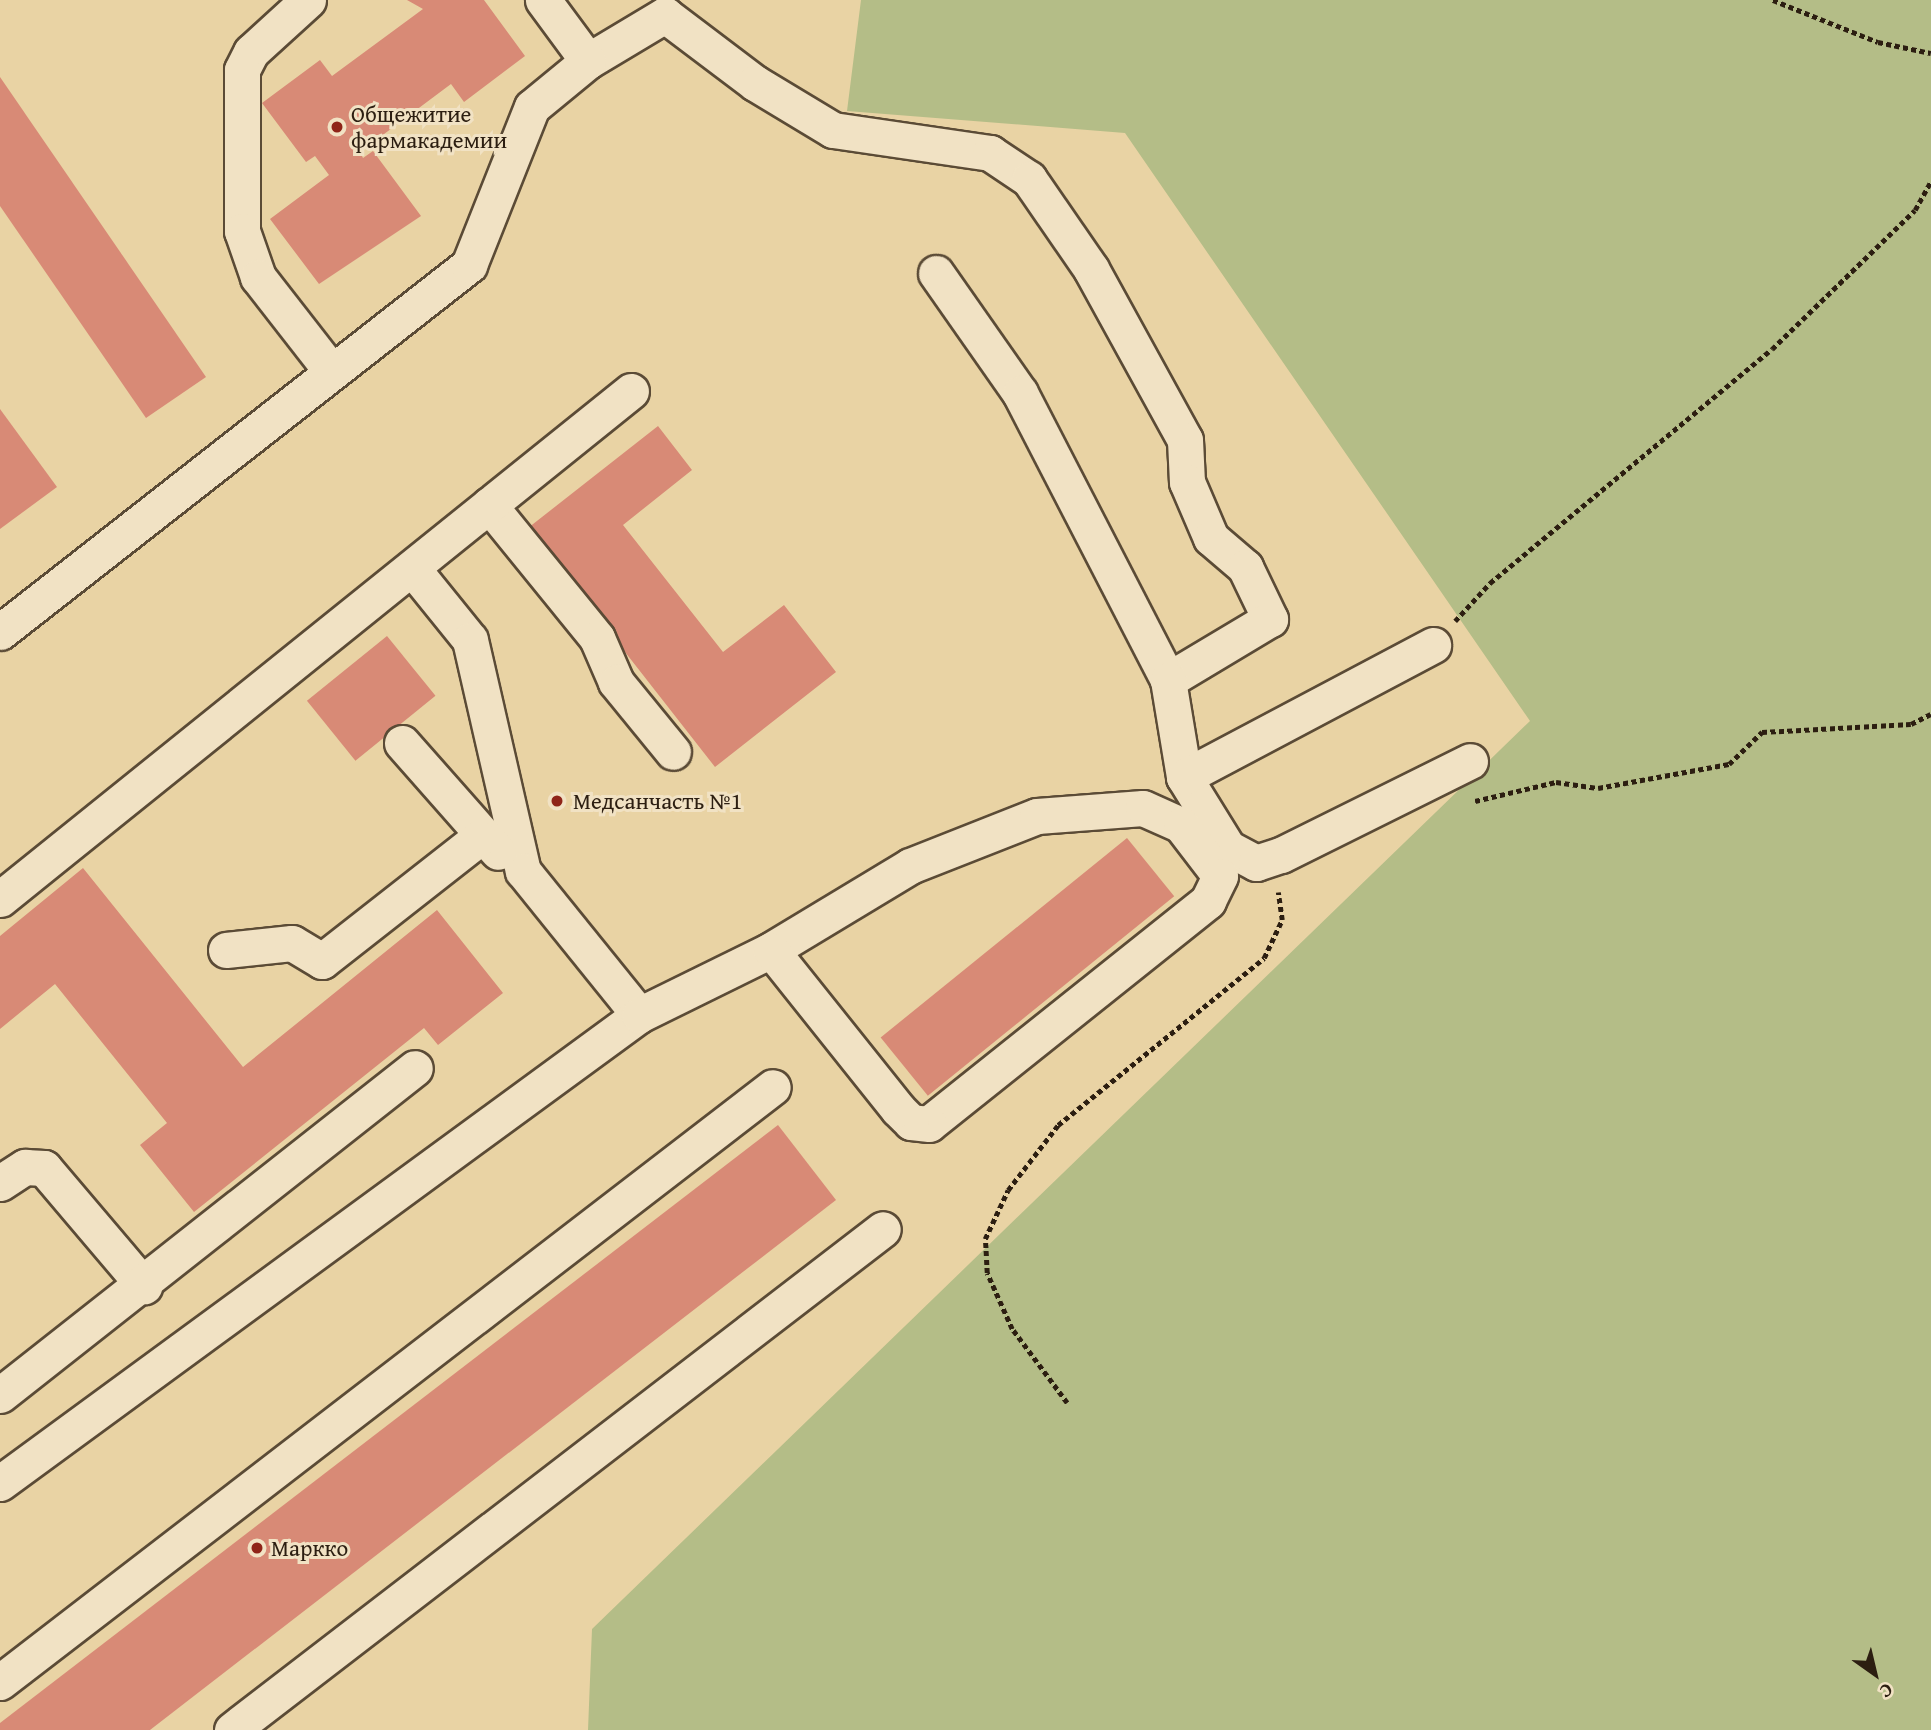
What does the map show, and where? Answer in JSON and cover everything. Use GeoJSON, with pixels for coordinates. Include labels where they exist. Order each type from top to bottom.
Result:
{"type":"FeatureCollection","features":[{"type":"Feature","properties":{"kind":"lane"},"geometry":{"type":"LineString","coordinates":[[308,0],[251,51],[242,70],[242,231],[258,277],[332,372]]}},
{"type":"Feature","properties":{"kind":"lane"},"geometry":{"type":"LineString","coordinates":[[543,0],[589,61]]}},
{"type":"Feature","properties":{"kind":"lane"},"geometry":{"type":"LineString","coordinates":[[0,632],[469,265],[532,107],[589,61],[665,15],[755,83],[833,130],[990,153],[1029,179],[1091,269],[1185,440],[1186,482],[1211,538],[1245,567],[1270,619],[1168,680]]}},
{"type":"Feature","properties":{"kind":"lane"},"geometry":{"type":"LineString","coordinates":[[936,273],[1020,393],[1168,680],[1184,777],[1228,848],[1256,863],[1470,761]]}},
{"type":"Feature","properties":{"kind":"lane"},"geometry":{"type":"LineString","coordinates":[[0,899],[631,391]]}},
{"type":"Feature","properties":{"kind":"lane"},"geometry":{"type":"LineString","coordinates":[[489,505],[597,638],[616,682],[673,752]]}},
{"type":"Feature","properties":{"kind":"lane"},"geometry":{"type":"LineString","coordinates":[[412,568],[470,640],[523,871]]}},
{"type":"Feature","properties":{"kind":"lane"},"geometry":{"type":"LineString","coordinates":[[1184,777],[1433,645]]}},
{"type":"Feature","properties":{"kind":"lane"},"geometry":{"type":"LineString","coordinates":[[402,743],[479,838],[523,871],[639,1015]]}},
{"type":"Feature","properties":{"kind":"lane"},"geometry":{"type":"LineString","coordinates":[[0,1483],[639,1015],[771,950],[910,866],[1037,816],[1099,808],[1164,812],[1220,876],[1208,901],[929,1124],[911,1122],[898,1109],[771,950]]}},
{"type":"Feature","properties":{"kind":"lane"},"geometry":{"type":"LineString","coordinates":[[226,950],[292,943],[322,961],[479,838]]}},
{"type":"Feature","properties":{"kind":"lane"},"geometry":{"type":"LineString","coordinates":[[0,1395],[144,1286],[415,1068]]}},
{"type":"Feature","properties":{"kind":"lane"},"geometry":{"type":"LineString","coordinates":[[0,1682],[773,1087]]}},
{"type":"Feature","properties":{"kind":"lane"},"geometry":{"type":"LineString","coordinates":[[0,1183],[25,1167],[44,1168],[144,1286]]}},
{"type":"Feature","properties":{"kind":"lane"},"geometry":{"type":"LineString","coordinates":[[232,1730],[883,1229]]}},
{"type":"Feature","properties":{"kind":"path"},"geometry":{"type":"LineString","coordinates":[[1773,0],[1878,42],[1931,54]]}},
{"type":"Feature","properties":{"kind":"path"},"geometry":{"type":"LineString","coordinates":[[1433,645],[1490,583],[1772,349],[1915,210],[1931,181]]}},
{"type":"Feature","properties":{"kind":"path"},"geometry":{"type":"LineString","coordinates":[[1468,802],[1556,782],[1598,788],[1729,764],[1762,733],[1911,724],[1931,714]]}},
{"type":"Feature","properties":{"kind":"path"},"geometry":{"type":"LineString","coordinates":[[1067,1403],[1012,1329],[987,1273],[985,1239],[1009,1190],[1058,1125],[1264,958],[1282,920],[1278,892],[1256,863]]}},
{"type":"Feature","properties":{"kind":"green space"},"geometry":{"type":"Polygon","coordinates":[[[861,0],[1931,0],[1931,1730],[588,1730],[592,1629],[1530,721],[1125,133],[847,111],[861,0]]]}},
{"type":"Feature","properties":{"kind":"building","name":"Общежитие фармакадемии"},"geometry":{"type":"Polygon","coordinates":[[[407,0],[484,0],[525,56],[464,102],[451,84],[360,152],[363,158],[373,151],[421,216],[319,284],[270,219],[329,175],[315,156],[306,162],[262,103],[320,60],[332,76],[423,9],[407,0]]]}},
{"type":"Feature","properties":{"kind":"building"},"geometry":{"type":"Polygon","coordinates":[[[0,77],[206,377],[146,418],[0,206],[0,77]]]}},
{"type":"Feature","properties":{"kind":"building"},"geometry":{"type":"Polygon","coordinates":[[[0,409],[57,487],[0,529],[0,409]]]}},
{"type":"Feature","properties":{"kind":"building"},"geometry":{"type":"Polygon","coordinates":[[[658,426],[692,470],[623,525],[723,652],[784,605],[836,672],[715,767],[528,528],[658,426]]]}},
{"type":"Feature","properties":{"kind":"building"},"geometry":{"type":"Polygon","coordinates":[[[387,636],[435,696],[355,761],[307,701],[387,636]]]}},
{"type":"Feature","properties":{"kind":"building"},"geometry":{"type":"Polygon","coordinates":[[[1127,838],[1174,896],[928,1096],[881,1037],[1127,838]]]}},
{"type":"Feature","properties":{"kind":"building"},"geometry":{"type":"Polygon","coordinates":[[[83,868],[243,1067],[437,910],[503,993],[438,1045],[424,1028],[194,1212],[140,1145],[167,1123],[55,984],[0,1029],[0,936],[83,868]]]}},
{"type":"Feature","properties":{"kind":"building"},"geometry":{"type":"Polygon","coordinates":[[[778,1125],[836,1200],[150,1730],[0,1730],[0,1723],[778,1125]]]}},
{"type":"Feature","properties":{"kind":"place","name":"Общежитие фармакадемии"},"geometry":{"type":"Point","coordinates":[337,127]}},
{"type":"Feature","properties":{"kind":"place","name":"Медсанчасть №1"},"geometry":{"type":"Point","coordinates":[557,801]}},
{"type":"Feature","properties":{"kind":"place","name":"Маркко"},"geometry":{"type":"Point","coordinates":[257,1548]}}]}
